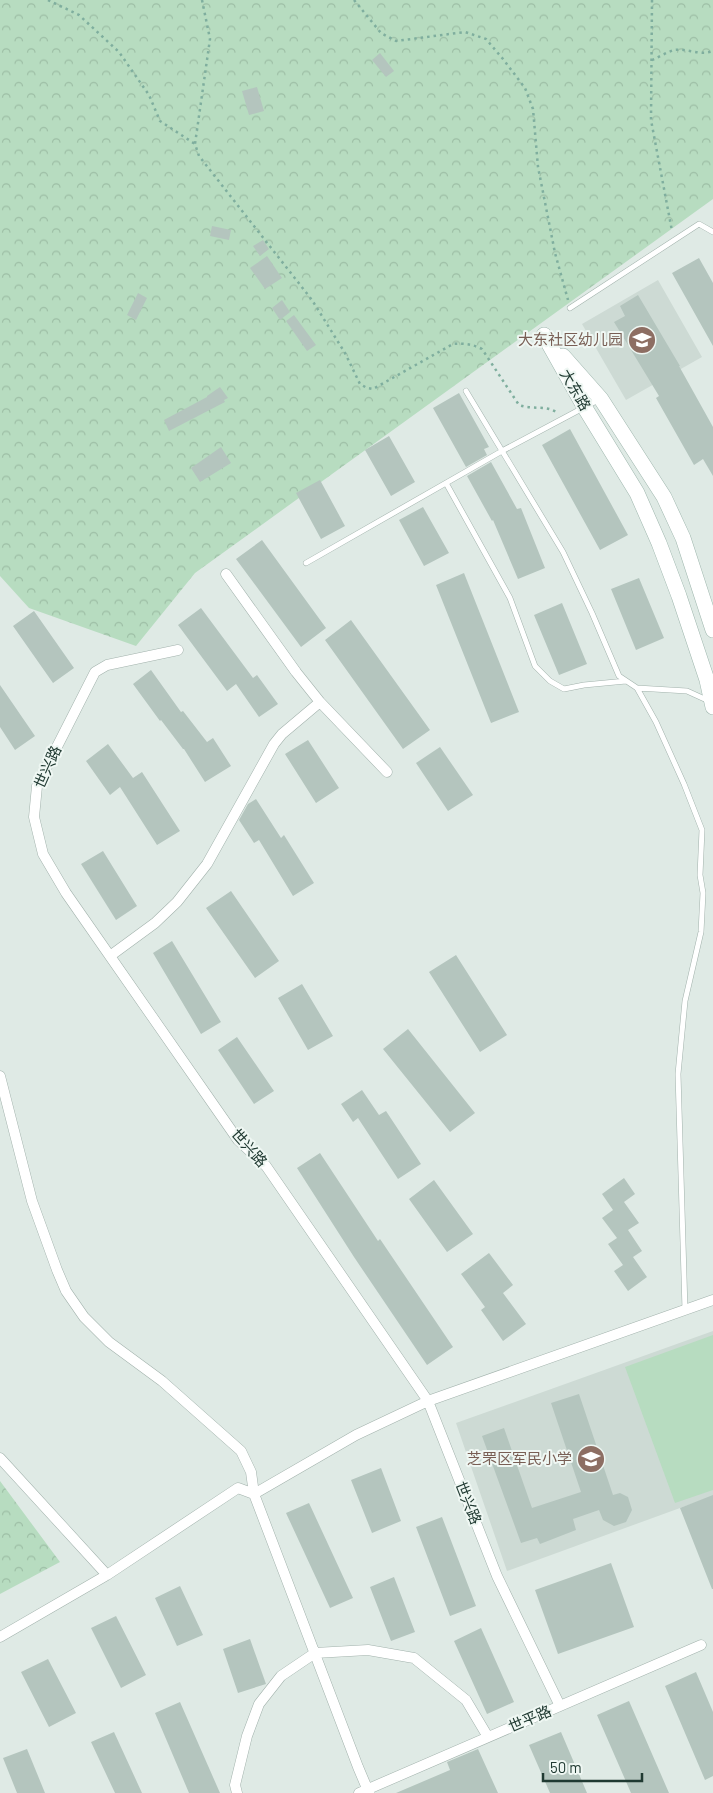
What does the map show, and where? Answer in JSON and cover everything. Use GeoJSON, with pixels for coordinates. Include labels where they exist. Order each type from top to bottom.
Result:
{"type":"FeatureCollection","features":[{"type":"Feature","properties":{"kind":"street","name":"大东路"},"geometry":{"type":"LineString","coordinates":[[713,630],[683,538],[664,497],[601,398],[544,335],[585,408],[637,493],[679,596],[713,704]]}},
{"type":"Feature","properties":{"kind":"street"},"geometry":{"type":"LineString","coordinates":[[226,574],[296,672],[320,702],[387,772]]}},
{"type":"Feature","properties":{"kind":"street","name":"世兴路"},"geometry":{"type":"LineString","coordinates":[[178,650],[107,665],[95,672],[37,786],[34,817],[43,854],[66,893],[238,1140],[266,1166],[428,1401],[497,1576],[560,1706]]}},
{"type":"Feature","properties":{"kind":"street"},"geometry":{"type":"LineString","coordinates":[[110,956],[155,923],[177,902],[207,864],[274,744],[282,734],[320,702]]}},
{"type":"Feature","properties":{"kind":"street"},"geometry":{"type":"LineString","coordinates":[[0,1076],[32,1201],[66,1291],[84,1316],[109,1342],[162,1381],[240,1450],[251,1472],[254,1494],[315,1653],[365,1792]]}},
{"type":"Feature","properties":{"kind":"street"},"geometry":{"type":"LineString","coordinates":[[254,1494],[356,1435],[428,1401],[713,1300]]}},
{"type":"Feature","properties":{"kind":"street"},"geometry":{"type":"LineString","coordinates":[[0,1458],[107,1575]]}},
{"type":"Feature","properties":{"kind":"street"},"geometry":{"type":"LineString","coordinates":[[0,1637],[107,1575],[238,1488],[254,1494]]}},
{"type":"Feature","properties":{"kind":"street","name":"世平路"},"geometry":{"type":"LineString","coordinates":[[365,1792],[701,1645]]}},
{"type":"Feature","properties":{"kind":"street"},"geometry":{"type":"LineString","coordinates":[[237,1793],[235,1785],[247,1736],[259,1704],[281,1676],[315,1653],[368,1650],[414,1658],[466,1700],[488,1737]]}},
{"type":"Feature","properties":{"kind":"lane"},"geometry":{"type":"LineString","coordinates":[[570,308],[699,224],[713,232]]}},
{"type":"Feature","properties":{"kind":"lane"},"geometry":{"type":"LineString","coordinates":[[466,391],[563,552],[619,676],[637,688],[656,722],[702,830],[700,874],[702,893],[701,932],[685,1001],[678,1074],[685,1310]]}},
{"type":"Feature","properties":{"kind":"lane"},"geometry":{"type":"LineString","coordinates":[[306,562],[502,451],[601,398]]}},
{"type":"Feature","properties":{"kind":"lane"},"geometry":{"type":"LineString","coordinates":[[446,483],[510,598],[535,666],[550,681],[564,689],[626,681]]}},
{"type":"Feature","properties":{"kind":"lane"},"geometry":{"type":"LineString","coordinates":[[637,688],[687,691],[713,704]]}},
{"type":"Feature","properties":{"kind":"path"},"geometry":{"type":"LineString","coordinates":[[48,0],[79,15],[119,52],[149,95],[160,121],[195,144]]}},
{"type":"Feature","properties":{"kind":"path"},"geometry":{"type":"LineString","coordinates":[[202,0],[210,39],[195,144],[199,156],[260,235],[282,259],[312,300],[345,353],[360,384],[366,388],[373,389],[453,344],[474,344],[482,349],[519,406],[549,408],[566,418]]}},
{"type":"Feature","properties":{"kind":"path"},"geometry":{"type":"LineString","coordinates":[[354,0],[381,33],[396,41],[464,32],[486,39],[525,88],[533,109],[538,166],[555,253],[570,308]]}},
{"type":"Feature","properties":{"kind":"path"},"geometry":{"type":"LineString","coordinates":[[652,0],[651,120],[674,240]]}},
{"type":"Feature","properties":{"kind":"path"},"geometry":{"type":"LineString","coordinates":[[652,60],[673,50],[689,50],[706,54],[713,51]]}},
{"type":"Feature","properties":{"kind":"shaded area","name":"大东社区幼儿园"},"geometry":{"type":"Polygon","coordinates":[[[658,280],[702,357],[626,400],[582,324],[658,280]]]}},
{"type":"Feature","properties":{"kind":"shaded area","name":"芝罘区军民小学"},"geometry":{"type":"Polygon","coordinates":[[[713,1331],[713,1496],[507,1571],[456,1423],[713,1331]]]}},
{"type":"Feature","properties":{"kind":"green space"},"geometry":{"type":"Polygon","coordinates":[[[0,0],[713,0],[713,199],[195,573],[136,646],[29,608],[0,576],[0,0]]]}},
{"type":"Feature","properties":{"kind":"green space"},"geometry":{"type":"Polygon","coordinates":[[[713,1335],[713,1490],[675,1503],[625,1367],[713,1335]]]}},
{"type":"Feature","properties":{"kind":"green space"},"geometry":{"type":"Polygon","coordinates":[[[0,1481],[60,1562],[0,1594],[0,1481]]]}},
{"type":"Feature","properties":{"kind":"building"},"geometry":{"type":"Polygon","coordinates":[[[380,53],[394,71],[386,77],[372,60],[380,53]]]}},
{"type":"Feature","properties":{"kind":"building"},"geometry":{"type":"Polygon","coordinates":[[[257,87],[264,111],[249,115],[242,91],[257,87]]]}},
{"type":"Feature","properties":{"kind":"building"},"geometry":{"type":"Polygon","coordinates":[[[212,226],[231,230],[229,240],[210,236],[212,226]]]}},
{"type":"Feature","properties":{"kind":"building"},"geometry":{"type":"Polygon","coordinates":[[[263,240],[269,249],[260,256],[253,246],[263,240]]]}},
{"type":"Feature","properties":{"kind":"building"},"geometry":{"type":"Polygon","coordinates":[[[267,256],[282,278],[265,289],[250,268],[267,256]]]}},
{"type":"Feature","properties":{"kind":"building"},"geometry":{"type":"Polygon","coordinates":[[[699,258],[713,283],[713,346],[672,273],[699,258]]]}},
{"type":"Feature","properties":{"kind":"building"},"geometry":{"type":"Polygon","coordinates":[[[138,293],[147,298],[136,320],[127,315],[138,293]]]}},
{"type":"Feature","properties":{"kind":"building"},"geometry":{"type":"Polygon","coordinates":[[[638,295],[713,427],[713,476],[703,459],[694,465],[656,398],[659,396],[614,322],[625,316],[620,306],[638,295]]]}},
{"type":"Feature","properties":{"kind":"building"},"geometry":{"type":"Polygon","coordinates":[[[282,300],[290,312],[280,320],[272,308],[282,300]]]}},
{"type":"Feature","properties":{"kind":"building"},"geometry":{"type":"Polygon","coordinates":[[[294,315],[316,345],[307,351],[286,321],[294,315]]]}},
{"type":"Feature","properties":{"kind":"building"},"geometry":{"type":"Polygon","coordinates":[[[220,387],[228,398],[224,400],[225,402],[169,431],[164,420],[207,397],[220,387]]]}},
{"type":"Feature","properties":{"kind":"building"},"geometry":{"type":"Polygon","coordinates":[[[459,393],[489,447],[484,449],[487,455],[466,467],[433,408],[459,393]]]}},
{"type":"Feature","properties":{"kind":"building"},"geometry":{"type":"Polygon","coordinates":[[[570,429],[628,535],[600,550],[542,445],[570,429]]]}},
{"type":"Feature","properties":{"kind":"building"},"geometry":{"type":"Polygon","coordinates":[[[389,436],[415,482],[391,496],[365,450],[389,436]]]}},
{"type":"Feature","properties":{"kind":"building"},"geometry":{"type":"Polygon","coordinates":[[[221,447],[231,463],[200,482],[191,468],[221,447]]]}},
{"type":"Feature","properties":{"kind":"building"},"geometry":{"type":"Polygon","coordinates":[[[491,462],[517,509],[521,508],[545,568],[518,579],[493,520],[467,476],[491,462]]]}},
{"type":"Feature","properties":{"kind":"building"},"geometry":{"type":"Polygon","coordinates":[[[320,480],[345,526],[321,539],[296,493],[320,480]]]}},
{"type":"Feature","properties":{"kind":"building"},"geometry":{"type":"Polygon","coordinates":[[[423,507],[449,553],[424,566],[399,520],[423,507]]]}},
{"type":"Feature","properties":{"kind":"building"},"geometry":{"type":"Polygon","coordinates":[[[262,540],[326,628],[301,647],[236,559],[262,540]]]}},
{"type":"Feature","properties":{"kind":"building"},"geometry":{"type":"Polygon","coordinates":[[[464,573],[519,712],[491,723],[436,585],[464,573]]]}},
{"type":"Feature","properties":{"kind":"building"},"geometry":{"type":"Polygon","coordinates":[[[639,578],[664,638],[636,650],[611,589],[639,578]]]}},
{"type":"Feature","properties":{"kind":"building"},"geometry":{"type":"Polygon","coordinates":[[[562,603],[587,664],[559,675],[534,615],[562,603]]]}},
{"type":"Feature","properties":{"kind":"building"},"geometry":{"type":"Polygon","coordinates":[[[201,608],[253,678],[257,675],[278,704],[259,717],[236,684],[227,691],[178,625],[201,608]]]}},
{"type":"Feature","properties":{"kind":"building"},"geometry":{"type":"Polygon","coordinates":[[[34,611],[74,668],[53,683],[13,626],[34,611]]]}},
{"type":"Feature","properties":{"kind":"building"},"geometry":{"type":"Polygon","coordinates":[[[351,620],[430,730],[403,749],[325,640],[351,620]]]}},
{"type":"Feature","properties":{"kind":"building"},"geometry":{"type":"Polygon","coordinates":[[[151,670],[181,712],[183,711],[207,742],[213,738],[231,766],[205,782],[184,749],[160,721],[133,684],[151,670]]]}},
{"type":"Feature","properties":{"kind":"building"},"geometry":{"type":"Polygon","coordinates":[[[0,685],[35,736],[15,750],[0,727],[0,685]]]}},
{"type":"Feature","properties":{"kind":"building"},"geometry":{"type":"Polygon","coordinates":[[[308,740],[339,788],[316,803],[285,754],[308,740]]]}},
{"type":"Feature","properties":{"kind":"building"},"geometry":{"type":"Polygon","coordinates":[[[108,744],[133,778],[142,772],[180,831],[157,845],[120,787],[110,795],[86,761],[108,744]]]}},
{"type":"Feature","properties":{"kind":"building"},"geometry":{"type":"Polygon","coordinates":[[[440,747],[473,795],[448,811],[416,763],[440,747]]]}},
{"type":"Feature","properties":{"kind":"building"},"geometry":{"type":"Polygon","coordinates":[[[256,799],[281,838],[284,835],[314,883],[293,896],[259,840],[254,843],[239,820],[248,804],[256,799]]]}},
{"type":"Feature","properties":{"kind":"building"},"geometry":{"type":"Polygon","coordinates":[[[103,851],[137,906],[116,920],[81,864],[103,851]]]}},
{"type":"Feature","properties":{"kind":"building"},"geometry":{"type":"Polygon","coordinates":[[[231,891],[279,961],[255,978],[206,908],[231,891]]]}},
{"type":"Feature","properties":{"kind":"building"},"geometry":{"type":"Polygon","coordinates":[[[172,941],[221,1022],[201,1034],[153,953],[172,941]]]}},
{"type":"Feature","properties":{"kind":"building"},"geometry":{"type":"Polygon","coordinates":[[[456,955],[507,1035],[480,1052],[429,972],[456,955]]]}},
{"type":"Feature","properties":{"kind":"building"},"geometry":{"type":"Polygon","coordinates":[[[302,984],[333,1036],[308,1050],[278,998],[302,984]]]}},
{"type":"Feature","properties":{"kind":"building"},"geometry":{"type":"Polygon","coordinates":[[[408,1029],[475,1113],[450,1132],[383,1049],[408,1029]]]}},
{"type":"Feature","properties":{"kind":"building"},"geometry":{"type":"Polygon","coordinates":[[[237,1037],[274,1091],[254,1104],[218,1050],[237,1037]]]}},
{"type":"Feature","properties":{"kind":"building"},"geometry":{"type":"Polygon","coordinates":[[[362,1090],[379,1115],[386,1111],[421,1164],[398,1179],[358,1118],[353,1122],[341,1104],[362,1090]]]}},
{"type":"Feature","properties":{"kind":"building"},"geometry":{"type":"Polygon","coordinates":[[[320,1153],[378,1241],[380,1239],[453,1347],[427,1365],[297,1168],[320,1153]]]}},
{"type":"Feature","properties":{"kind":"building"},"geometry":{"type":"Polygon","coordinates":[[[624,1178],[635,1194],[624,1202],[639,1223],[628,1230],[642,1251],[633,1257],[647,1277],[628,1291],[614,1271],[623,1265],[608,1244],[617,1238],[602,1218],[613,1210],[602,1194],[624,1178]]]}},
{"type":"Feature","properties":{"kind":"building"},"geometry":{"type":"Polygon","coordinates":[[[434,1180],[473,1234],[447,1252],[409,1199],[434,1180]]]}},
{"type":"Feature","properties":{"kind":"building"},"geometry":{"type":"Polygon","coordinates":[[[489,1253],[513,1285],[503,1293],[526,1324],[503,1341],[481,1310],[485,1307],[461,1274],[489,1253]]]}},
{"type":"Feature","properties":{"kind":"building"},"geometry":{"type":"Polygon","coordinates":[[[579,1394],[613,1495],[620,1493],[628,1497],[632,1510],[626,1522],[614,1526],[603,1520],[599,1510],[573,1519],[576,1530],[540,1544],[537,1538],[521,1543],[482,1436],[504,1428],[532,1508],[581,1492],[551,1403],[579,1394]]]}},
{"type":"Feature","properties":{"kind":"building"},"geometry":{"type":"Polygon","coordinates":[[[381,1468],[401,1521],[372,1533],[351,1480],[381,1468]]]}},
{"type":"Feature","properties":{"kind":"building"},"geometry":{"type":"Polygon","coordinates":[[[713,1495],[713,1589],[712,1589],[680,1508],[713,1495]]]}},
{"type":"Feature","properties":{"kind":"building"},"geometry":{"type":"Polygon","coordinates":[[[309,1503],[353,1598],[330,1608],[286,1513],[309,1503]]]}},
{"type":"Feature","properties":{"kind":"building"},"geometry":{"type":"Polygon","coordinates":[[[442,1517],[476,1606],[450,1616],[416,1527],[442,1517]]]}},
{"type":"Feature","properties":{"kind":"building"},"geometry":{"type":"Polygon","coordinates":[[[611,1563],[634,1627],[558,1654],[535,1590],[611,1563]]]}},
{"type":"Feature","properties":{"kind":"building"},"geometry":{"type":"Polygon","coordinates":[[[394,1577],[415,1632],[391,1641],[370,1587],[394,1577]]]}},
{"type":"Feature","properties":{"kind":"building"},"geometry":{"type":"Polygon","coordinates":[[[180,1586],[203,1635],[177,1646],[155,1598],[180,1586]]]}},
{"type":"Feature","properties":{"kind":"building"},"geometry":{"type":"Polygon","coordinates":[[[116,1616],[146,1675],[121,1688],[91,1628],[116,1616]]]}},
{"type":"Feature","properties":{"kind":"building"},"geometry":{"type":"Polygon","coordinates":[[[481,1628],[514,1702],[487,1714],[454,1641],[481,1628]]]}},
{"type":"Feature","properties":{"kind":"building"},"geometry":{"type":"Polygon","coordinates":[[[250,1639],[266,1684],[238,1693],[223,1649],[250,1639]]]}},
{"type":"Feature","properties":{"kind":"building"},"geometry":{"type":"Polygon","coordinates":[[[48,1659],[76,1713],[49,1727],[21,1672],[48,1659]]]}},
{"type":"Feature","properties":{"kind":"building"},"geometry":{"type":"Polygon","coordinates":[[[696,1672],[713,1712],[713,1776],[705,1780],[665,1686],[696,1672]]]}},
{"type":"Feature","properties":{"kind":"building"},"geometry":{"type":"Polygon","coordinates":[[[629,1701],[669,1793],[631,1793],[597,1715],[629,1701]]]}},
{"type":"Feature","properties":{"kind":"building"},"geometry":{"type":"Polygon","coordinates":[[[180,1702],[220,1793],[189,1793],[155,1713],[180,1702]]]}},
{"type":"Feature","properties":{"kind":"building"},"geometry":{"type":"Polygon","coordinates":[[[114,1732],[142,1793],[115,1793],[91,1742],[114,1732]]]}},
{"type":"Feature","properties":{"kind":"building"},"geometry":{"type":"Polygon","coordinates":[[[561,1732],[587,1793],[550,1793],[529,1745],[561,1732]]]}},
{"type":"Feature","properties":{"kind":"building"},"geometry":{"type":"Polygon","coordinates":[[[27,1749],[45,1793],[17,1793],[3,1758],[27,1749]]]}},
{"type":"Feature","properties":{"kind":"building"},"geometry":{"type":"Polygon","coordinates":[[[478,1749],[498,1793],[396,1793],[450,1770],[447,1762],[478,1749]]]}},
{"type":"Feature","properties":{"kind":"place","name":"大东社区幼儿园"},"geometry":{"type":"Point","coordinates":[642,340]}},
{"type":"Feature","properties":{"kind":"place","name":"芝罘区军民小学"},"geometry":{"type":"Point","coordinates":[591,1459]}}]}
